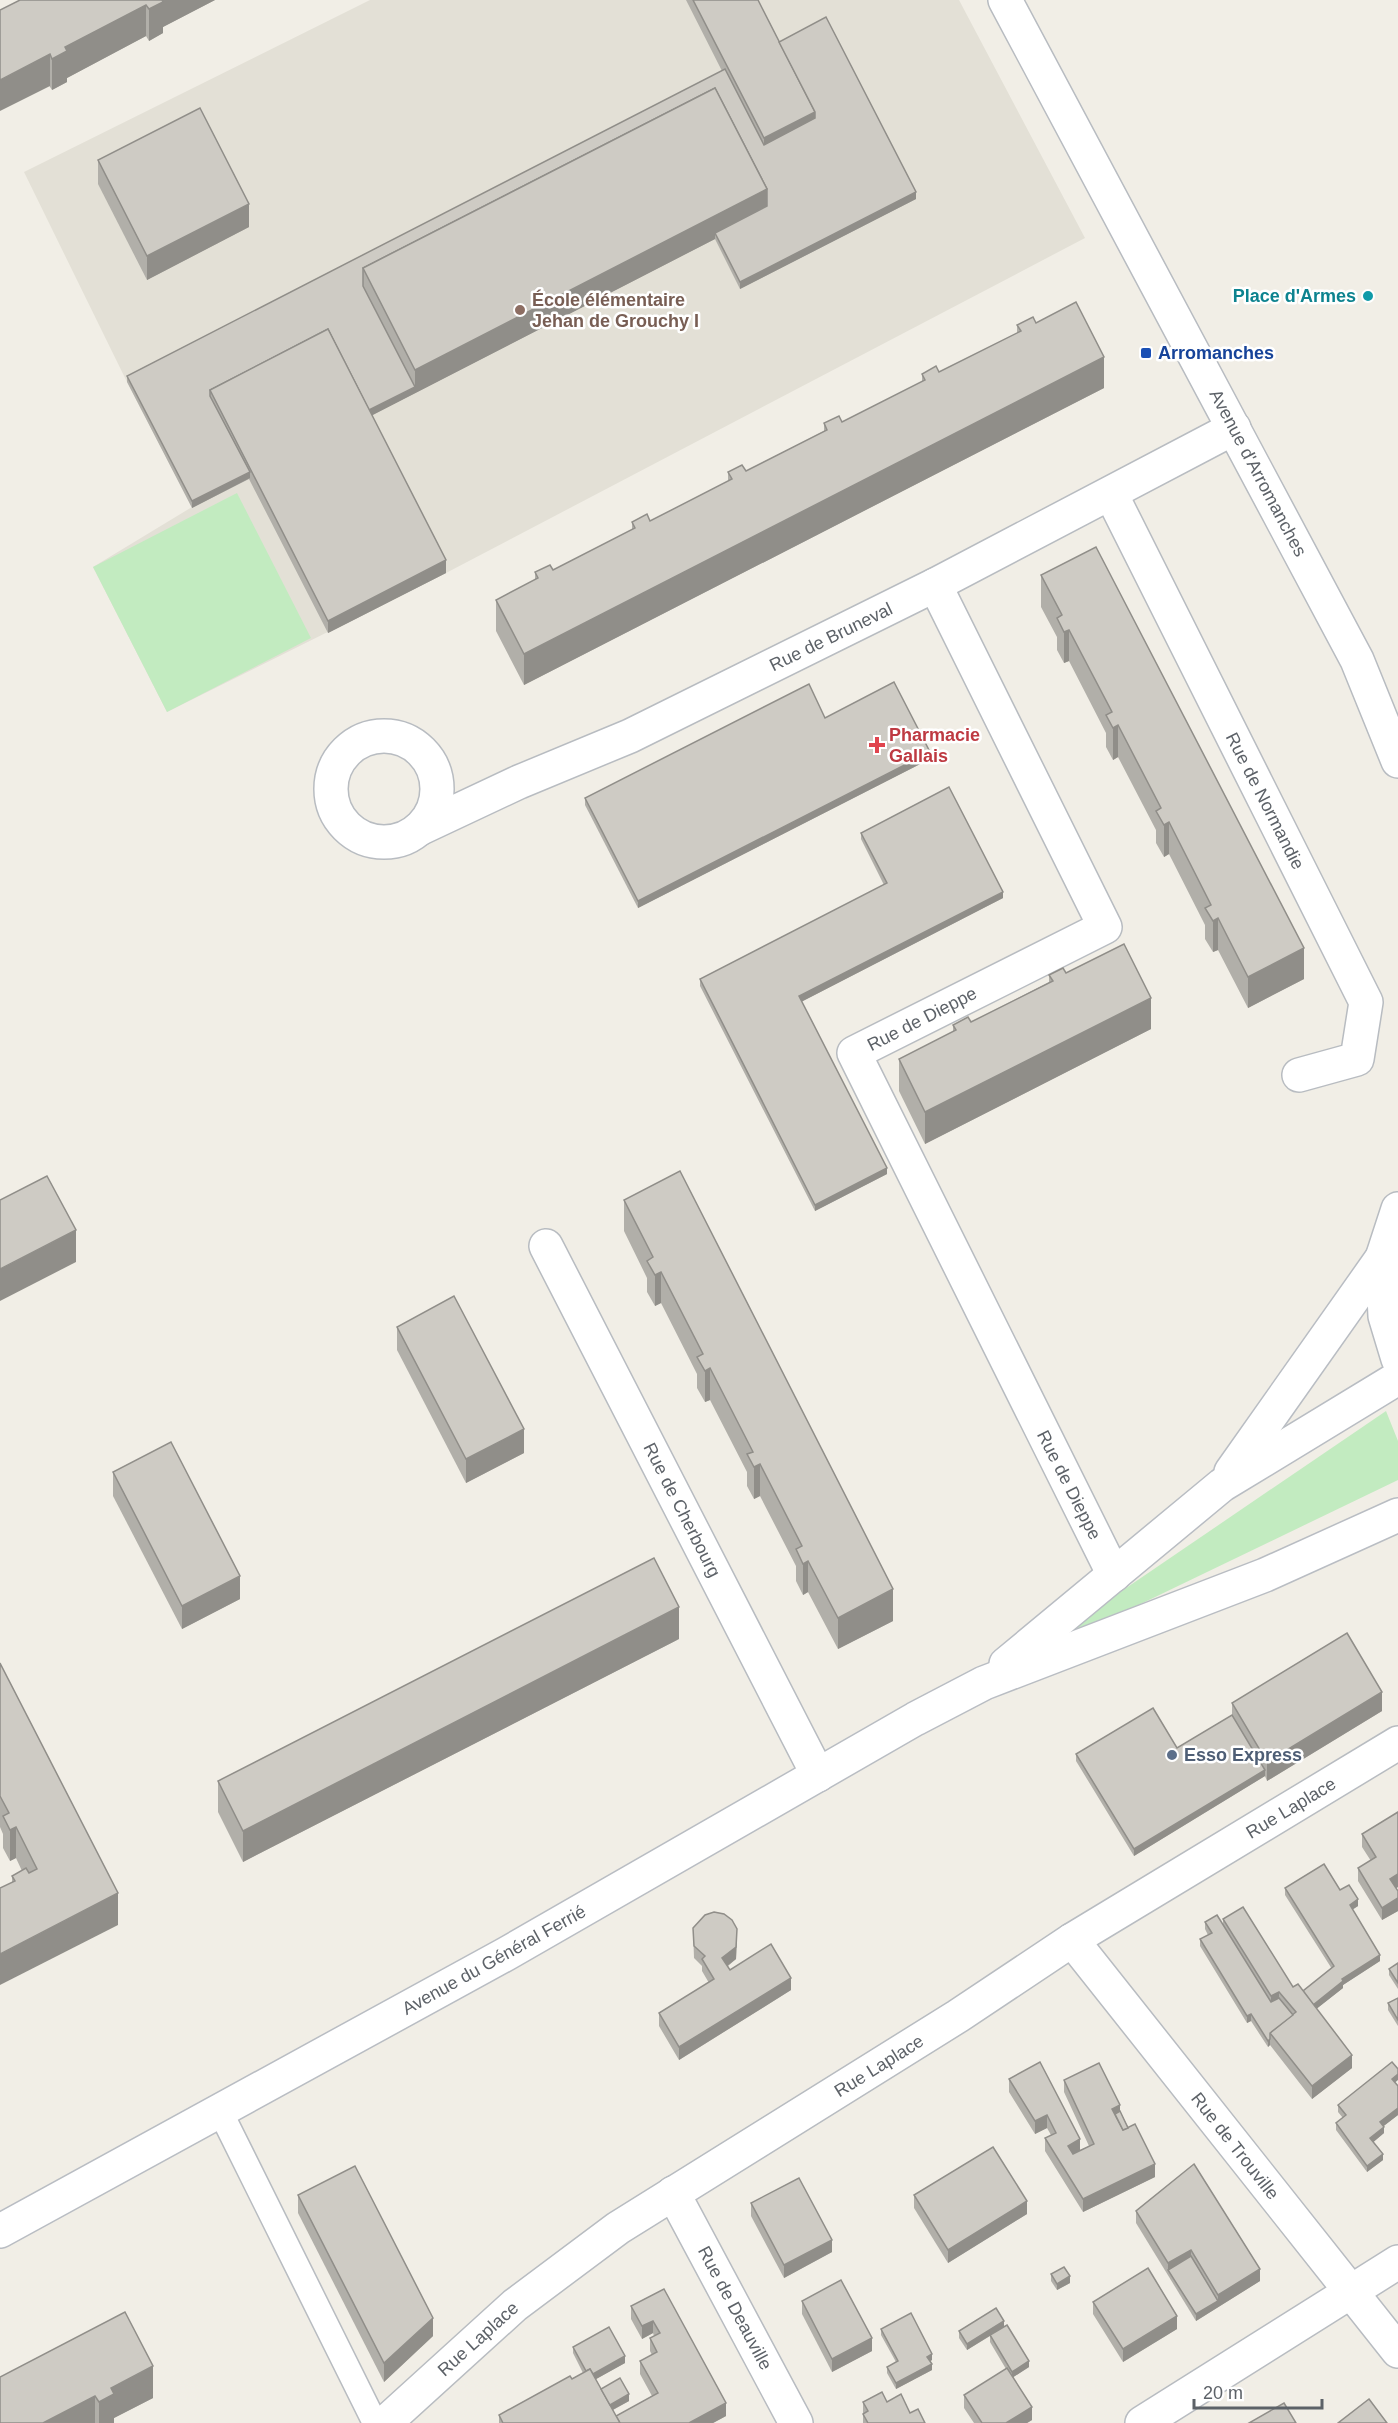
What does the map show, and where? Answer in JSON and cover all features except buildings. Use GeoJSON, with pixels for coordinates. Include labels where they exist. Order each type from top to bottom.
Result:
{"type":"FeatureCollection","features":[{"type":"Feature","properties":{"kind":"street","name":"Avenue d'Arromanches"},"geometry":{"type":"LineString","coordinates":[[1005,0],[1392,724],[1398,761]]}},
{"type":"Feature","properties":{"kind":"street","name":"Rue de Bruneval"},"geometry":{"type":"LineString","coordinates":[[419,829],[519,782],[630,736],[935,585],[1234,428]]}},
{"type":"Feature","properties":{"kind":"street","name":"Rue de Normandie"},"geometry":{"type":"LineString","coordinates":[[1111,494],[1366,1002],[1357,1059],[1299,1075]]}},
{"type":"Feature","properties":{"kind":"street","name":"Rue de Dieppe"},"geometry":{"type":"LineString","coordinates":[[935,585],[1105,927],[854,1053],[1114,1575]]}},
{"type":"Feature","properties":{"kind":"street"},"geometry":{"type":"LineString","coordinates":[[1222,1485],[1382,1258],[1398,1209]]}},
{"type":"Feature","properties":{"kind":"street","name":"Rue de Cherbourg"},"geometry":{"type":"LineString","coordinates":[[546,1246],[818,1775]]}},
{"type":"Feature","properties":{"kind":"street"},"geometry":{"type":"LineString","coordinates":[[1382,1258],[1385,1316],[1398,1359]]}},
{"type":"Feature","properties":{"kind":"street"},"geometry":{"type":"LineString","coordinates":[[984,1683],[1222,1485],[1398,1378]]}},
{"type":"Feature","properties":{"kind":"street"},"geometry":{"type":"LineString","coordinates":[[984,1683],[1265,1575],[1398,1515]]}},
{"type":"Feature","properties":{"kind":"street","name":"Avenue du Général Ferrié"},"geometry":{"type":"LineString","coordinates":[[0,2231],[506,1954],[818,1775],[984,1683]]}},
{"type":"Feature","properties":{"kind":"street","name":"Rue Laplace"},"geometry":{"type":"LineString","coordinates":[[385,2423],[514,2305],[618,2228],[958,2016],[1072,1940],[1398,1743]]}},
{"type":"Feature","properties":{"kind":"street","name":"Rue de Trouville"},"geometry":{"type":"LineString","coordinates":[[1072,1940],[1398,2351]]}},
{"type":"Feature","properties":{"kind":"street","name":"Rue de Deauville"},"geometry":{"type":"LineString","coordinates":[[673,2193],[796,2423]]}},
{"type":"Feature","properties":{"kind":"street"},"geometry":{"type":"LineString","coordinates":[[1142,2423],[1398,2262]]}},
{"type":"Feature","properties":{"kind":"lane"},"geometry":{"type":"LineString","coordinates":[[220,2111],[375,2423]]}},
{"type":"Feature","properties":{"kind":"shaded area","name":"École élémentaire Jehan de Grouchy I"},"geometry":{"type":"Polygon","coordinates":[[[370,0],[959,0],[1085,238],[446,573],[167,712],[93,567],[192,507],[127,382],[24,172],[370,0]]]}},
{"type":"Feature","properties":{"kind":"green space"},"geometry":{"type":"Polygon","coordinates":[[[237,493],[311,638],[167,712],[93,567],[237,493]]]}},
{"type":"Feature","properties":{"kind":"green space"},"geometry":{"type":"Polygon","coordinates":[[[1386,1411],[1398,1441],[1398,1480],[1010,1667],[1386,1411]]]}},
{"type":"Feature","properties":{"kind":"place","name":"Place d'Armes"},"geometry":{"type":"Point","coordinates":[1368,296]}},
{"type":"Feature","properties":{"kind":"place","name":"École élémentaire Jehan de Grouchy I"},"geometry":{"type":"Point","coordinates":[520,310]}},
{"type":"Feature","properties":{"kind":"place","name":"Arromanches"},"geometry":{"type":"Point","coordinates":[1146,353]}},
{"type":"Feature","properties":{"kind":"place","name":"Pharmacie Gallais"},"geometry":{"type":"Point","coordinates":[877,745]}},
{"type":"Feature","properties":{"kind":"place","name":"Esso Express"},"geometry":{"type":"Point","coordinates":[1172,1755]}}]}
